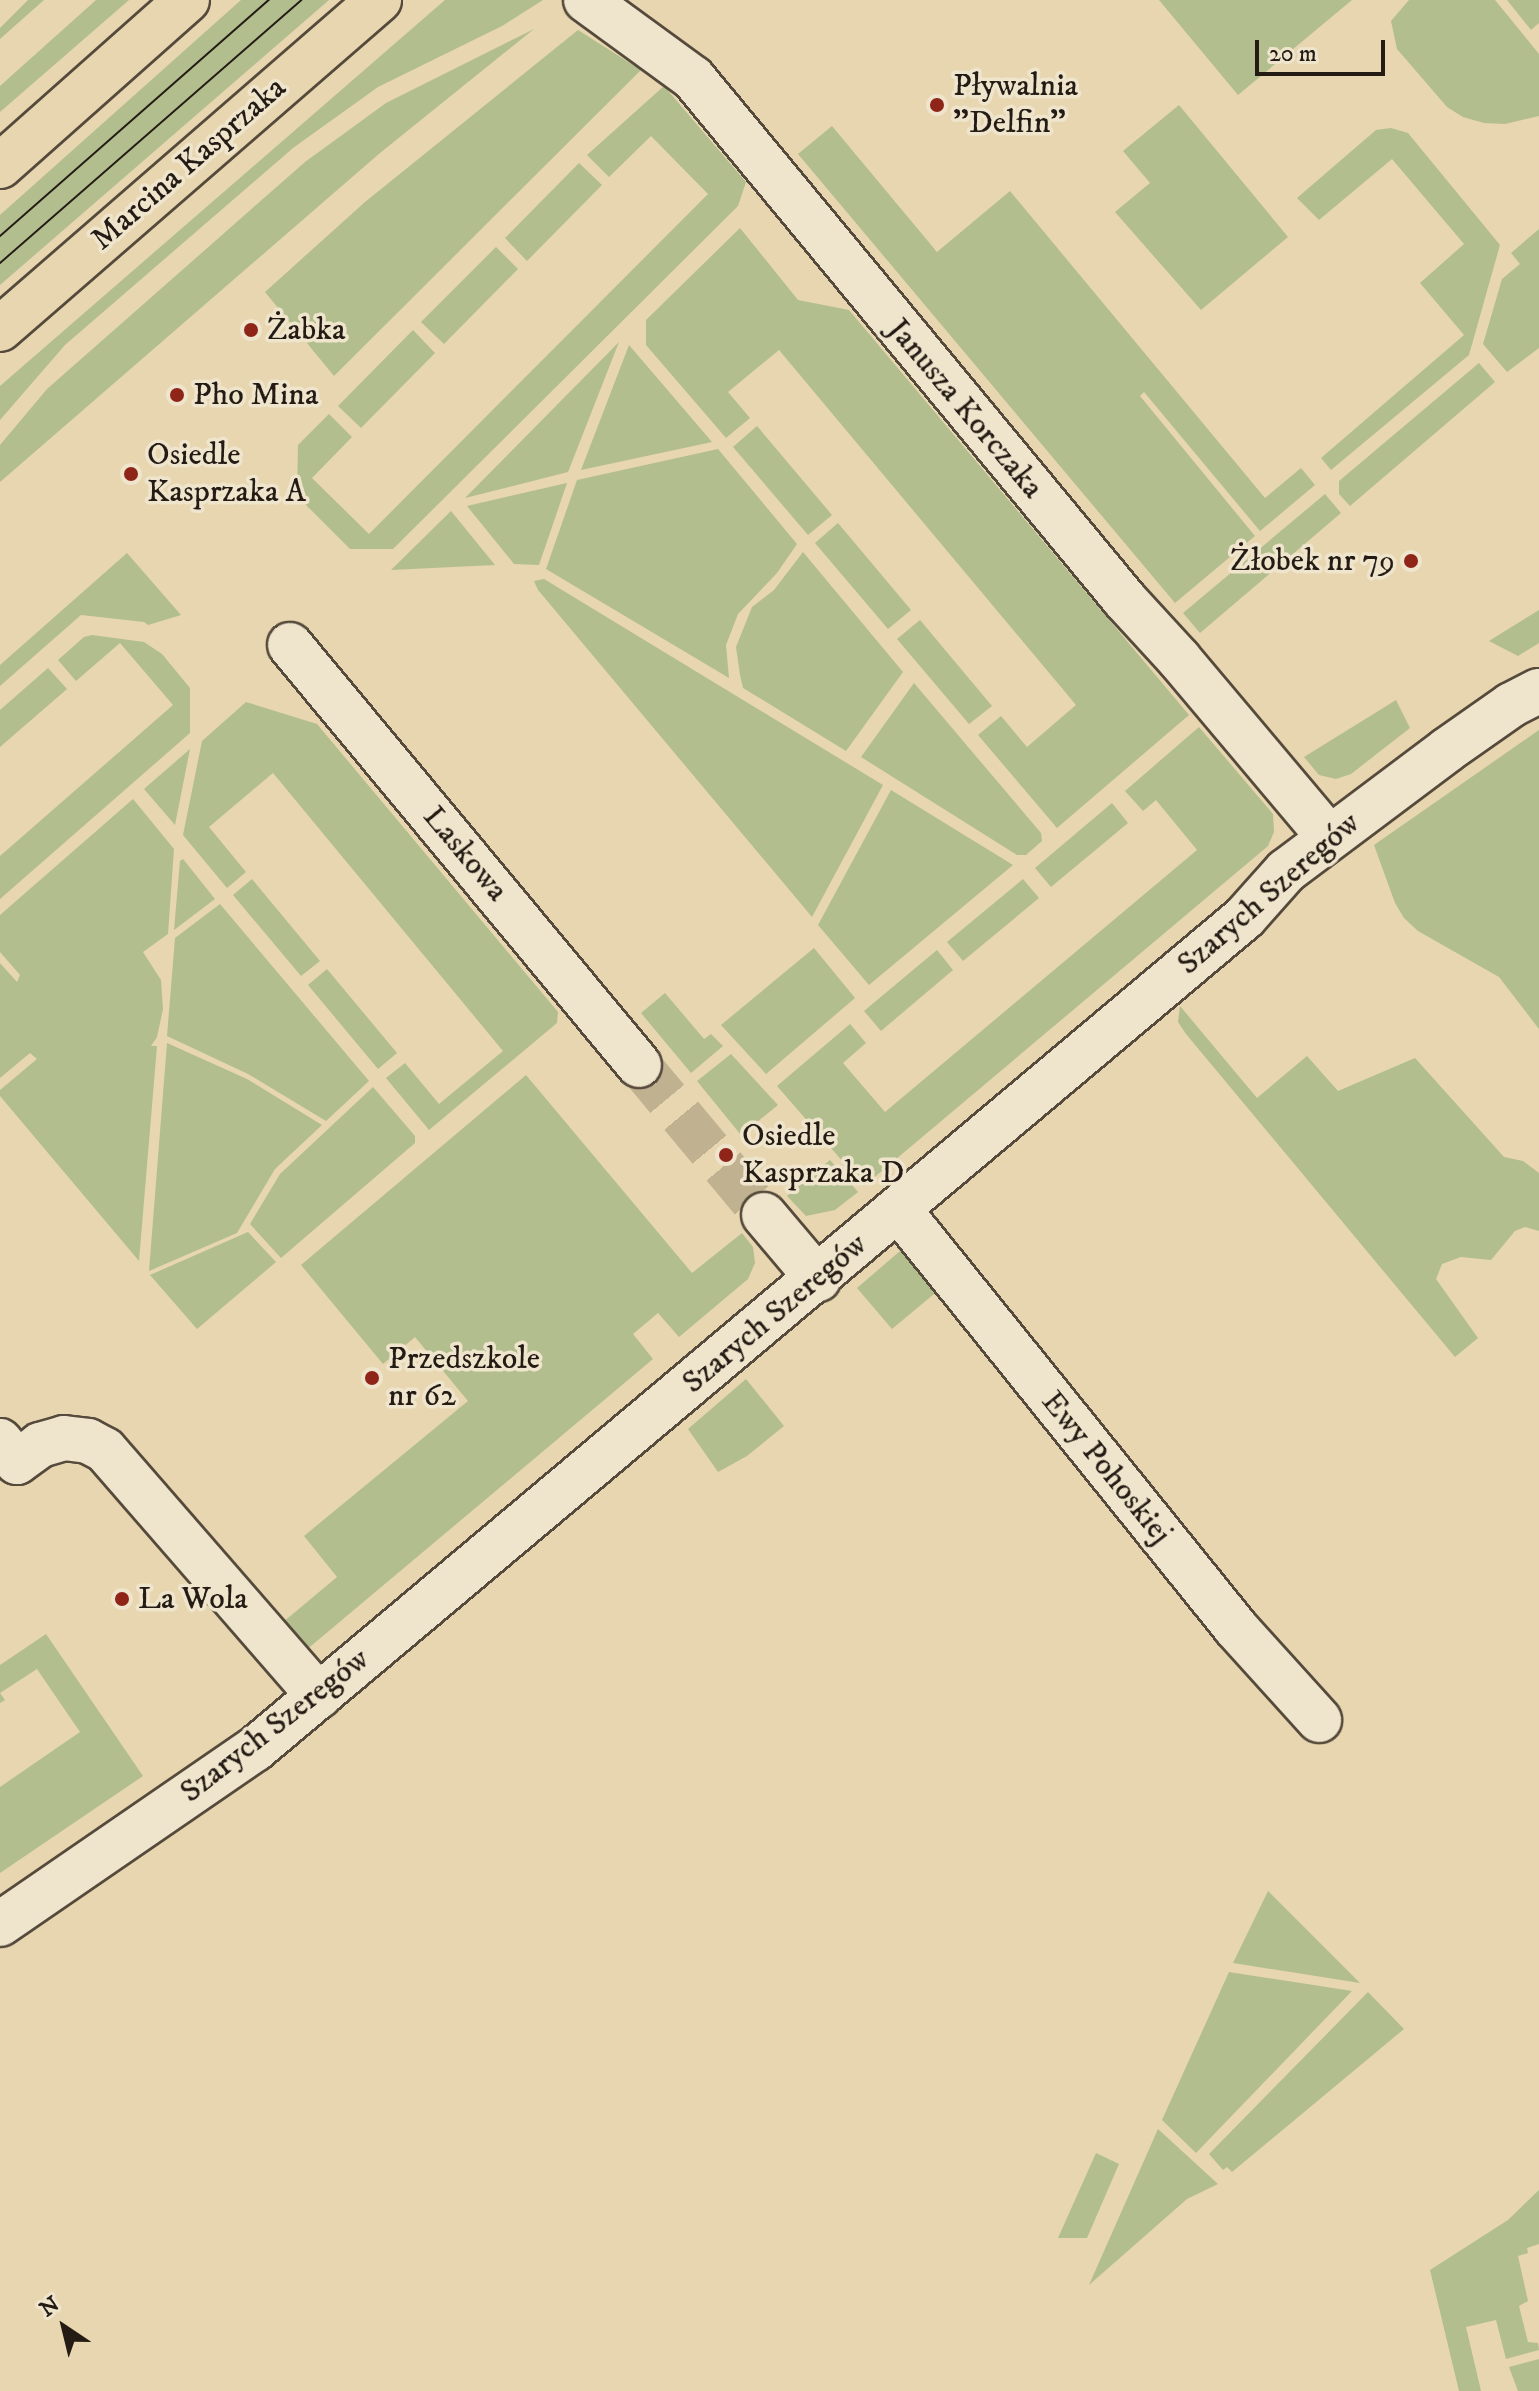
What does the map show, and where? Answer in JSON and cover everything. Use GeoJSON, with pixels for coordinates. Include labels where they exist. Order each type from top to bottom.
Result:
{"type":"FeatureCollection","features":[{"type":"Feature","properties":{"kind":"main road"},"geometry":{"type":"LineString","coordinates":[[0,166],[187,0]]}},
{"type":"Feature","properties":{"kind":"main road","name":"Marcina Kasprzaka"},"geometry":{"type":"LineString","coordinates":[[0,329],[379,0]]}},
{"type":"Feature","properties":{"kind":"street","name":"Janusza Korczaka"},"geometry":{"type":"LineString","coordinates":[[586,0],[693,78],[1125,600],[1179,659],[1329,837]]}},
{"type":"Feature","properties":{"kind":"street","name":"Laskowa"},"geometry":{"type":"LineString","coordinates":[[290,645],[639,1065]]}},
{"type":"Feature","properties":{"kind":"street","name":"Szarych Szeregów"},"geometry":{"type":"LineString","coordinates":[[0,1924],[255,1749],[818,1279],[1245,917],[1286,871],[1511,705],[1539,691]]}},
{"type":"Feature","properties":{"kind":"street","name":"Ewy Pohoskiej"},"geometry":{"type":"LineString","coordinates":[[899,1210],[1236,1628],[1319,1720]]}},
{"type":"Feature","properties":{"kind":"street"},"geometry":{"type":"LineString","coordinates":[[764,1215],[818,1279]]}},
{"type":"Feature","properties":{"kind":"street"},"geometry":{"type":"LineString","coordinates":[[0,1441],[17,1462],[40,1445],[64,1438],[88,1441],[105,1450],[319,1696]]}},
{"type":"Feature","properties":{"kind":"green space"},"geometry":{"type":"Polygon","coordinates":[[[28,0],[44,0],[0,39],[0,28],[28,0]]]}},
{"type":"Feature","properties":{"kind":"green space"},"geometry":{"type":"Polygon","coordinates":[[[96,0],[129,0],[0,112],[0,86],[96,0]]]}},
{"type":"Feature","properties":{"kind":"green space"},"geometry":{"type":"Polygon","coordinates":[[[241,0],[329,0],[0,285],[0,215],[241,0]]]}},
{"type":"Feature","properties":{"kind":"green space"},"geometry":{"type":"Polygon","coordinates":[[[445,0],[543,0],[502,26],[378,87],[293,148],[65,345],[0,420],[0,386],[445,0]]]}},
{"type":"Feature","properties":{"kind":"green space"},"geometry":{"type":"Polygon","coordinates":[[[1159,0],[1352,0],[1238,95],[1159,0]]]}},
{"type":"Feature","properties":{"kind":"green space"},"geometry":{"type":"Polygon","coordinates":[[[1409,0],[1495,0],[1539,54],[1539,116],[1505,124],[1484,123],[1463,117],[1447,107],[1397,49],[1391,21],[1409,0]]]}},
{"type":"Feature","properties":{"kind":"green space"},"geometry":{"type":"Polygon","coordinates":[[[1507,0],[1539,0],[1539,23],[1531,30],[1507,0]]]}},
{"type":"Feature","properties":{"kind":"green space"},"geometry":{"type":"Polygon","coordinates":[[[534,29],[380,153],[0,482],[0,445],[47,389],[305,162],[386,103],[534,29]]]}},
{"type":"Feature","properties":{"kind":"green space"},"geometry":{"type":"Polygon","coordinates":[[[578,30],[641,70],[334,376],[265,292],[365,202],[578,30]]]}},
{"type":"Feature","properties":{"kind":"green space"},"geometry":{"type":"Polygon","coordinates":[[[664,86],[746,182],[738,206],[393,549],[350,549],[297,496],[298,445],[329,414],[352,437],[312,478],[369,534],[708,194],[651,136],[609,177],[587,155],[664,86]]]}},
{"type":"Feature","properties":{"kind":"green space"},"geometry":{"type":"Polygon","coordinates":[[[1179,105],[1288,237],[1201,310],[1115,212],[1150,183],[1123,151],[1179,105]]]}},
{"type":"Feature","properties":{"kind":"green space"},"geometry":{"type":"Polygon","coordinates":[[[832,126],[937,252],[1010,191],[1265,498],[1301,468],[1315,485],[1260,531],[1144,392],[1140,396],[1255,536],[1175,603],[798,154],[832,126]]]}},
{"type":"Feature","properties":{"kind":"green space"},"geometry":{"type":"Polygon","coordinates":[[[1391,128],[1408,133],[1500,245],[1469,355],[1331,470],[1321,458],[1464,335],[1420,283],[1464,244],[1392,159],[1319,220],[1297,198],[1376,130],[1391,128]]]}},
{"type":"Feature","properties":{"kind":"green space"},"geometry":{"type":"Polygon","coordinates":[[[579,163],[602,185],[527,261],[505,238],[579,163]]]}},
{"type":"Feature","properties":{"kind":"green space"},"geometry":{"type":"Polygon","coordinates":[[[740,228],[798,300],[849,310],[1189,715],[1057,828],[978,735],[1001,716],[1027,747],[1076,705],[779,350],[728,392],[750,418],[726,438],[646,345],[646,320],[740,228]]]}},
{"type":"Feature","properties":{"kind":"green space"},"geometry":{"type":"Polygon","coordinates":[[[1539,229],[1539,348],[1507,372],[1483,344],[1502,279],[1520,264],[1511,253],[1539,229]]]}},
{"type":"Feature","properties":{"kind":"green space"},"geometry":{"type":"Polygon","coordinates":[[[496,247],[518,269],[444,344],[421,322],[496,247]]]}},
{"type":"Feature","properties":{"kind":"green space"},"geometry":{"type":"Polygon","coordinates":[[[413,330],[435,353],[361,428],[338,406],[413,330]]]}},
{"type":"Feature","properties":{"kind":"green space"},"geometry":{"type":"Polygon","coordinates":[[[619,342],[568,472],[465,498],[619,342]]]}},
{"type":"Feature","properties":{"kind":"green space"},"geometry":{"type":"Polygon","coordinates":[[[629,345],[712,442],[581,470],[629,345]]]}},
{"type":"Feature","properties":{"kind":"green space"},"geometry":{"type":"Polygon","coordinates":[[[1479,363],[1495,382],[1350,506],[1339,494],[1339,481],[1479,363]]]}},
{"type":"Feature","properties":{"kind":"green space"},"geometry":{"type":"Polygon","coordinates":[[[757,426],[832,515],[808,535],[733,447],[757,426]]]}},
{"type":"Feature","properties":{"kind":"green space"},"geometry":{"type":"Polygon","coordinates":[[[718,449],[797,544],[777,573],[738,614],[726,645],[729,678],[546,569],[577,480],[718,449]]]}},
{"type":"Feature","properties":{"kind":"green space"},"geometry":{"type":"Polygon","coordinates":[[[567,483],[539,565],[514,564],[467,506],[567,483]]]}},
{"type":"Feature","properties":{"kind":"green space"},"geometry":{"type":"Polygon","coordinates":[[[1325,494],[1341,513],[1200,633],[1183,613],[1325,494]]]}},
{"type":"Feature","properties":{"kind":"green space"},"geometry":{"type":"Polygon","coordinates":[[[451,511],[495,565],[391,570],[451,511]]]}},
{"type":"Feature","properties":{"kind":"green space"},"geometry":{"type":"Polygon","coordinates":[[[838,523],[911,610],[888,629],[815,543],[838,523]]]}},
{"type":"Feature","properties":{"kind":"green space"},"geometry":{"type":"Polygon","coordinates":[[[803,552],[903,672],[846,751],[743,688],[740,675],[736,647],[752,607],[774,590],[803,552]]]}},
{"type":"Feature","properties":{"kind":"green space"},"geometry":{"type":"Polygon","coordinates":[[[127,553],[181,615],[148,625],[81,615],[0,686],[0,665],[127,553]]]}},
{"type":"Feature","properties":{"kind":"green space"},"geometry":{"type":"Polygon","coordinates":[[[544,579],[883,785],[812,917],[538,590],[534,581],[544,579]]]}},
{"type":"Feature","properties":{"kind":"green space"},"geometry":{"type":"Polygon","coordinates":[[[1539,610],[1539,643],[1518,656],[1489,641],[1539,610]]]}},
{"type":"Feature","properties":{"kind":"green space"},"geometry":{"type":"Polygon","coordinates":[[[920,620],[992,706],[969,724],[897,639],[920,620]]]}},
{"type":"Feature","properties":{"kind":"green space"},"geometry":{"type":"Polygon","coordinates":[[[92,635],[144,642],[162,654],[190,688],[190,733],[0,899],[0,856],[173,705],[120,643],[76,681],[58,660],[84,637],[92,635]]]}},
{"type":"Feature","properties":{"kind":"green space"},"geometry":{"type":"Polygon","coordinates":[[[48,668],[67,689],[0,747],[0,710],[48,668]]]}},
{"type":"Feature","properties":{"kind":"green space"},"geometry":{"type":"Polygon","coordinates":[[[914,683],[1041,833],[1042,841],[1026,855],[1017,855],[861,757],[914,683]]]}},
{"type":"Feature","properties":{"kind":"green space"},"geometry":{"type":"Polygon","coordinates":[[[1396,700],[1410,728],[1351,774],[1336,779],[1319,775],[1304,757],[1396,700]]]}},
{"type":"Feature","properties":{"kind":"green space"},"geometry":{"type":"Polygon","coordinates":[[[246,702],[317,724],[558,1012],[557,1023],[429,1130],[386,1078],[405,1063],[439,1104],[503,1051],[273,773],[209,827],[246,872],[227,888],[183,835],[202,741],[246,702]]]}},
{"type":"Feature","properties":{"kind":"green space"},"geometry":{"type":"Polygon","coordinates":[[[1199,727],[1273,814],[1274,832],[1268,846],[864,1186],[777,1086],[850,1024],[866,1043],[843,1063],[885,1112],[1197,850],[1156,800],[1143,811],[1125,791],[1199,727]]]}},
{"type":"Feature","properties":{"kind":"green space"},"geometry":{"type":"Polygon","coordinates":[[[1539,730],[1539,1029],[1499,977],[1418,931],[1404,918],[1395,903],[1374,845],[1539,730]]]}},
{"type":"Feature","properties":{"kind":"green space"},"geometry":{"type":"Polygon","coordinates":[[[190,749],[175,825],[144,789],[190,749]]]}},
{"type":"Feature","properties":{"kind":"green space"},"geometry":{"type":"Polygon","coordinates":[[[891,790],[1013,865],[869,985],[818,925],[891,790]]]}},
{"type":"Feature","properties":{"kind":"green space"},"geometry":{"type":"Polygon","coordinates":[[[133,799],[174,849],[168,934],[143,952],[161,980],[163,1009],[157,1037],[151,1046],[157,1046],[139,1261],[0,1096],[0,1090],[37,1059],[30,1053],[0,1078],[0,963],[17,982],[20,975],[0,952],[0,915],[133,799]]]}},
{"type":"Feature","properties":{"kind":"green space"},"geometry":{"type":"Polygon","coordinates":[[[1112,803],[1128,823],[1051,887],[1035,868],[1112,803]]]}},
{"type":"Feature","properties":{"kind":"green space"},"geometry":{"type":"Polygon","coordinates":[[[183,859],[215,899],[174,930],[180,861],[183,859]]]}},
{"type":"Feature","properties":{"kind":"green space"},"geometry":{"type":"Polygon","coordinates":[[[252,879],[320,961],[301,976],[233,895],[252,879]]]}},
{"type":"Feature","properties":{"kind":"green space"},"geometry":{"type":"Polygon","coordinates":[[[1023,879],[1039,898],[963,961],[947,942],[1023,879]]]}},
{"type":"Feature","properties":{"kind":"green space"},"geometry":{"type":"Polygon","coordinates":[[[220,904],[369,1081],[326,1121],[248,1074],[167,1036],[175,938],[220,904]]]}},
{"type":"Feature","properties":{"kind":"green space"},"geometry":{"type":"Polygon","coordinates":[[[814,948],[855,998],[766,1074],[721,1025],[814,948]]]}},
{"type":"Feature","properties":{"kind":"green space"},"geometry":{"type":"Polygon","coordinates":[[[937,950],[953,970],[881,1031],[864,1011],[937,950]]]}},
{"type":"Feature","properties":{"kind":"green space"},"geometry":{"type":"Polygon","coordinates":[[[327,969],[397,1053],[378,1069],[308,985],[327,969]]]}},
{"type":"Feature","properties":{"kind":"green space"},"geometry":{"type":"Polygon","coordinates":[[[665,993],[704,1039],[711,1034],[723,1046],[691,1073],[641,1013],[665,993]]]}},
{"type":"Feature","properties":{"kind":"green space"},"geometry":{"type":"Polygon","coordinates":[[[1180,1006],[1257,1098],[1307,1056],[1338,1091],[1415,1058],[1504,1157],[1523,1161],[1539,1173],[1539,1231],[1525,1227],[1515,1231],[1491,1260],[1461,1257],[1442,1264],[1436,1279],[1478,1338],[1455,1357],[1186,1034],[1178,1022],[1180,1006]]]}},
{"type":"Feature","properties":{"kind":"green space"},"geometry":{"type":"Polygon","coordinates":[[[167,1043],[247,1079],[322,1125],[275,1169],[237,1233],[149,1271],[167,1043]]]}},
{"type":"Feature","properties":{"kind":"green space"},"geometry":{"type":"Polygon","coordinates":[[[731,1054],[778,1105],[741,1135],[697,1081],[731,1054]]]}},
{"type":"Feature","properties":{"kind":"green space"},"geometry":{"type":"Polygon","coordinates":[[[526,1075],[692,1273],[742,1233],[753,1247],[755,1263],[748,1279],[679,1337],[658,1313],[633,1334],[653,1359],[305,1651],[282,1623],[337,1577],[304,1536],[468,1401],[415,1337],[383,1364],[301,1265],[526,1075]]]}},
{"type":"Feature","properties":{"kind":"green space"},"geometry":{"type":"Polygon","coordinates":[[[373,1087],[415,1136],[415,1143],[281,1258],[250,1224],[280,1174],[373,1087]]]}},
{"type":"Feature","properties":{"kind":"green space"},"geometry":{"type":"Polygon","coordinates":[[[830,1160],[858,1192],[835,1210],[806,1216],[787,1196],[830,1160]]]}},
{"type":"Feature","properties":{"kind":"green space"},"geometry":{"type":"Polygon","coordinates":[[[248,1232],[276,1262],[197,1329],[150,1275],[248,1232]]]}},
{"type":"Feature","properties":{"kind":"green space"},"geometry":{"type":"Polygon","coordinates":[[[907,1245],[946,1284],[892,1329],[857,1288],[907,1245]]]}},
{"type":"Feature","properties":{"kind":"green space"},"geometry":{"type":"Polygon","coordinates":[[[746,1379],[784,1426],[747,1456],[718,1472],[688,1429],[746,1379]]]}},
{"type":"Feature","properties":{"kind":"green space"},"geometry":{"type":"Polygon","coordinates":[[[46,1634],[143,1776],[0,1873],[0,1787],[80,1732],[37,1669],[0,1693],[0,1665],[46,1634]]]}},
{"type":"Feature","properties":{"kind":"green space"},"geometry":{"type":"Polygon","coordinates":[[[1268,1891],[1360,1983],[1233,1963],[1268,1891]]]}},
{"type":"Feature","properties":{"kind":"green space"},"geometry":{"type":"Polygon","coordinates":[[[1229,1972],[1352,1991],[1196,2153],[1162,2120],[1229,1972]]]}},
{"type":"Feature","properties":{"kind":"green space"},"geometry":{"type":"Polygon","coordinates":[[[1368,1992],[1404,2029],[1232,2172],[1227,2167],[1223,2170],[1209,2154],[1368,1992]]]}},
{"type":"Feature","properties":{"kind":"green space"},"geometry":{"type":"Polygon","coordinates":[[[1158,2129],[1218,2184],[1187,2199],[1089,2285],[1158,2129]]]}},
{"type":"Feature","properties":{"kind":"green space"},"geometry":{"type":"Polygon","coordinates":[[[1096,2153],[1119,2164],[1087,2238],[1058,2238],[1096,2153]]]}},
{"type":"Feature","properties":{"kind":"green space"},"geometry":{"type":"Polygon","coordinates":[[[1539,2190],[1539,2244],[1527,2248],[1528,2253],[1518,2256],[1528,2301],[1519,2306],[1528,2342],[1538,2343],[1539,2350],[1506,2359],[1496,2320],[1466,2327],[1481,2391],[1459,2391],[1430,2270],[1508,2220],[1539,2190]]]}},
{"type":"Feature","properties":{"kind":"green space"},"geometry":{"type":"Polygon","coordinates":[[[1539,2359],[1539,2391],[1518,2391],[1509,2367],[1539,2359]]]}},
{"type":"Feature","properties":{"kind":"tunnel"},"geometry":{"type":"LineString","coordinates":[[639,1065],[764,1215]]}},
{"type":"Feature","properties":{"kind":"tram line"},"geometry":{"type":"LineString","coordinates":[[0,236],[269,0]]}},
{"type":"Feature","properties":{"kind":"tram line"},"geometry":{"type":"LineString","coordinates":[[0,263],[301,0]]}},
{"type":"Feature","properties":{"kind":"place","name":"Pływalnia \"Delfin\""},"geometry":{"type":"Point","coordinates":[937,105]}},
{"type":"Feature","properties":{"kind":"place","name":"Żabka"},"geometry":{"type":"Point","coordinates":[251,330]}},
{"type":"Feature","properties":{"kind":"place","name":"Pho Mina"},"geometry":{"type":"Point","coordinates":[177,395]}},
{"type":"Feature","properties":{"kind":"place","name":"Osiedle Kasprzaka A"},"geometry":{"type":"Point","coordinates":[131,474]}},
{"type":"Feature","properties":{"kind":"place","name":"Żłobek nr 79"},"geometry":{"type":"Point","coordinates":[1411,561]}},
{"type":"Feature","properties":{"kind":"place","name":"Osiedle Kasprzaka D"},"geometry":{"type":"Point","coordinates":[726,1155]}},
{"type":"Feature","properties":{"kind":"place","name":"Przedszkole nr 62"},"geometry":{"type":"Point","coordinates":[372,1378]}},
{"type":"Feature","properties":{"kind":"place","name":"La Wola"},"geometry":{"type":"Point","coordinates":[122,1599]}}]}
